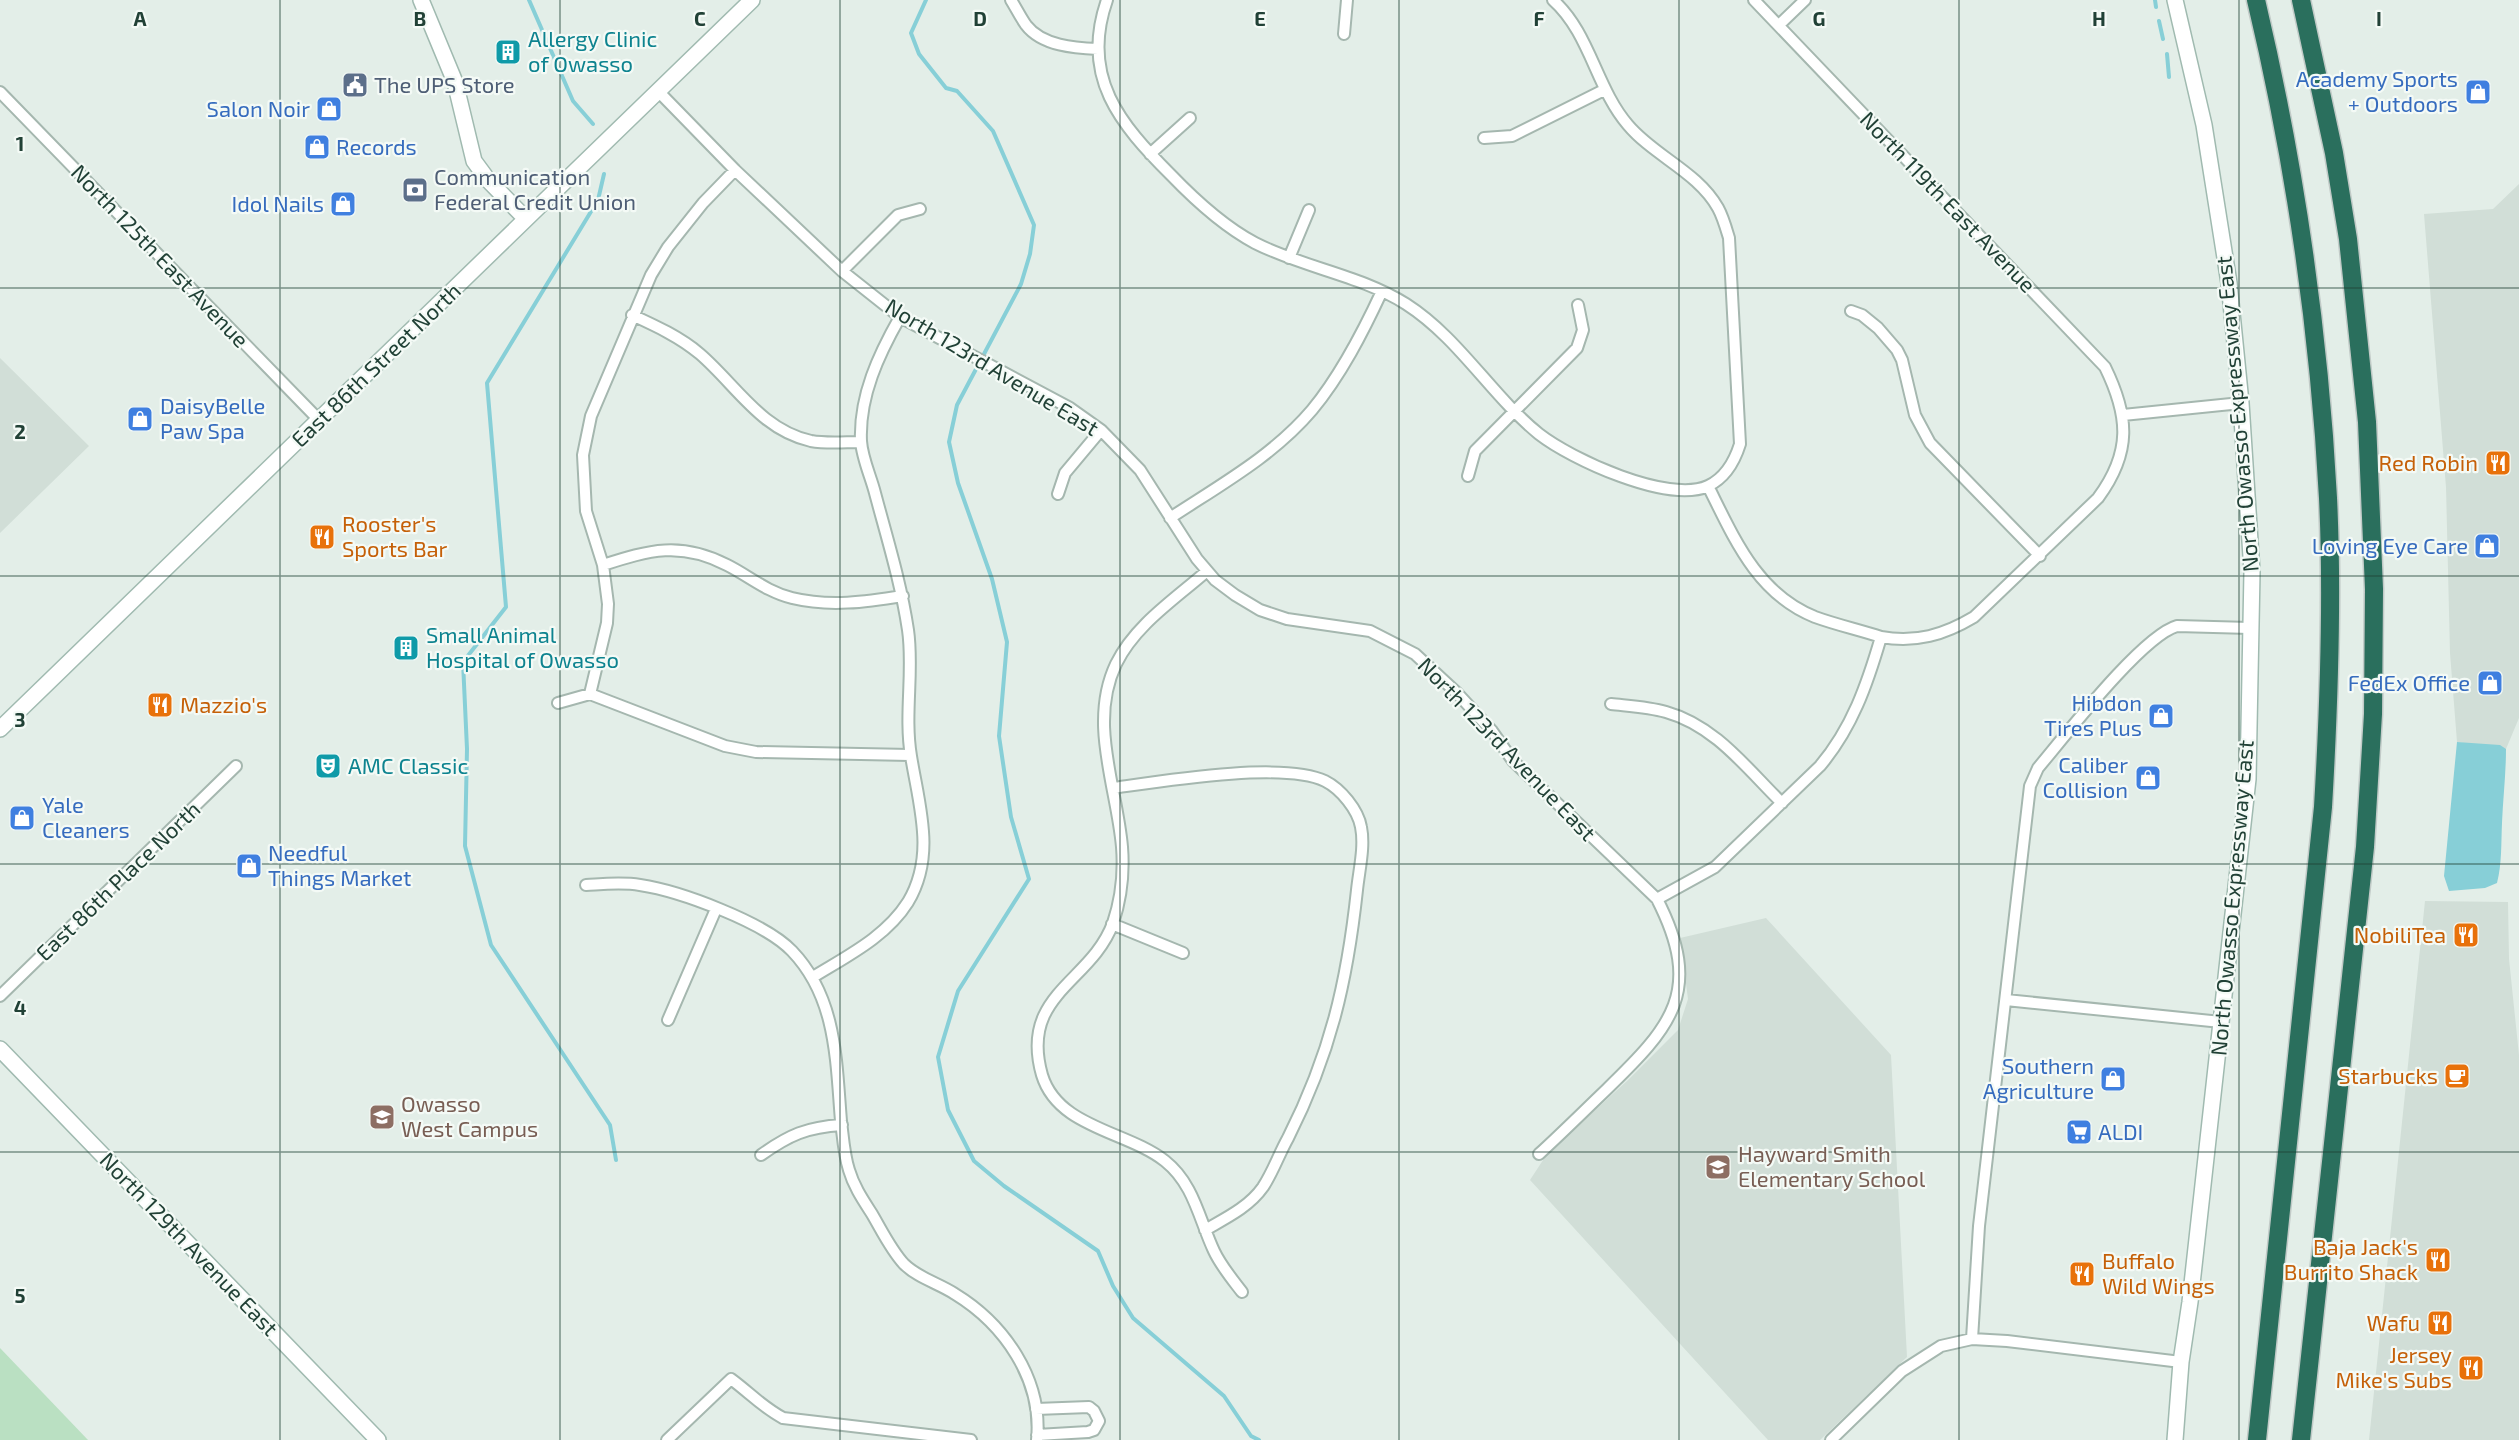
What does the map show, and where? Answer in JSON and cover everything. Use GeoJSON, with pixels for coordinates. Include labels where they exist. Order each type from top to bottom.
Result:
{"type":"FeatureCollection","features":[{"type":"Feature","properties":{"kind":"highway"},"geometry":{"type":"LineString","coordinates":[[2256,0],[2287,143],[2311,305],[2328,500],[2330,603],[2329,709],[2323,807],[2257,1440]]}},
{"type":"Feature","properties":{"kind":"highway"},"geometry":{"type":"LineString","coordinates":[[2301,0],[2334,153],[2348,239],[2367,422],[2374,589],[2372,724],[2365,848],[2301,1440]]}},
{"type":"Feature","properties":{"kind":"street"},"geometry":{"type":"LineString","coordinates":[[421,0],[455,82],[474,161],[488,180],[526,219]]}},
{"type":"Feature","properties":{"kind":"street","name":"East 86th Street North"},"geometry":{"type":"LineString","coordinates":[[2,725],[752,0]]}},
{"type":"Feature","properties":{"kind":"street"},"geometry":{"type":"LineString","coordinates":[[1011,0],[1027,27],[1037,34],[1065,46],[1098,49]]}},
{"type":"Feature","properties":{"kind":"street"},"geometry":{"type":"LineString","coordinates":[[1107,0],[1098,49],[1108,94],[1118,115],[1150,154],[1212,215],[1255,243],[1289,258],[1360,281],[1407,305],[1428,322],[1551,443],[1593,466],[1664,488],[1695,489],[1708,486],[1729,467],[1740,444],[1729,238],[1719,209],[1709,194],[1628,125],[1604,90],[1578,32],[1556,1]]}},
{"type":"Feature","properties":{"kind":"street"},"geometry":{"type":"LineString","coordinates":[[1344,34],[1347,0]]}},
{"type":"Feature","properties":{"kind":"street","name":"North 119th East Avenue"},"geometry":{"type":"LineString","coordinates":[[1708,486],[1741,551],[1760,577],[1779,595],[1815,617],[1881,637],[1914,640],[1950,631],[1974,617],[2098,498],[2109,483],[2122,452],[2123,416],[2118,393],[2101,362],[1754,0]]}},
{"type":"Feature","properties":{"kind":"street"},"geometry":{"type":"LineString","coordinates":[[1779,25],[1805,0]]}},
{"type":"Feature","properties":{"kind":"street","name":"North Owasso Expressway East"},"geometry":{"type":"LineString","coordinates":[[2175,0],[2204,125],[2229,283],[2241,403],[2252,572],[2248,779],[2190,1302],[2181,1362],[2175,1440]]}},
{"type":"Feature","properties":{"kind":"street"},"geometry":{"type":"LineString","coordinates":[[1484,138],[1512,136],[1604,90]]}},
{"type":"Feature","properties":{"kind":"street","name":"North 123rd Avenue East"},"geometry":{"type":"LineString","coordinates":[[658,91],[735,170],[842,271],[900,317],[1070,408],[1101,430],[1140,470],[1207,571],[1235,595],[1260,610],[1287,619],[1370,632],[1414,654],[1450,687],[1492,731],[1513,761],[1657,899],[1671,926],[1676,946],[1678,974],[1674,1007],[1663,1030],[1652,1044],[1539,1154]]}},
{"type":"Feature","properties":{"kind":"street","name":"North 125th East Avenue"},"geometry":{"type":"LineString","coordinates":[[0,92],[319,420]]}},
{"type":"Feature","properties":{"kind":"street"},"geometry":{"type":"LineString","coordinates":[[1150,154],[1190,118]]}},
{"type":"Feature","properties":{"kind":"street"},"geometry":{"type":"LineString","coordinates":[[590,694],[607,623],[607,587],[603,565],[586,511],[582,455],[597,397],[632,315],[651,275],[668,247],[703,203],[735,170]]}},
{"type":"Feature","properties":{"kind":"street"},"geometry":{"type":"LineString","coordinates":[[842,271],[898,215],[920,209]]}},
{"type":"Feature","properties":{"kind":"street"},"geometry":{"type":"LineString","coordinates":[[1289,258],[1308,210]]}},
{"type":"Feature","properties":{"kind":"street"},"geometry":{"type":"LineString","coordinates":[[1170,518],[1247,468],[1310,412],[1333,383],[1382,291]]}},
{"type":"Feature","properties":{"kind":"street"},"geometry":{"type":"LineString","coordinates":[[1468,476],[1475,451],[1577,348],[1583,330],[1578,305]]}},
{"type":"Feature","properties":{"kind":"street"},"geometry":{"type":"LineString","coordinates":[[1851,311],[1862,315],[1878,328],[1897,350],[1902,360],[1915,415],[1930,443],[2040,556]]}},
{"type":"Feature","properties":{"kind":"street"},"geometry":{"type":"LineString","coordinates":[[632,315],[681,340],[700,355],[753,409],[777,428],[810,441],[861,442]]}},
{"type":"Feature","properties":{"kind":"street"},"geometry":{"type":"LineString","coordinates":[[813,977],[876,937],[890,925],[908,901],[921,868],[924,834],[910,754],[909,634],[903,596],[861,442],[863,410],[870,381],[882,350],[900,317]]}},
{"type":"Feature","properties":{"kind":"street"},"geometry":{"type":"LineString","coordinates":[[2123,416],[2241,403]]}},
{"type":"Feature","properties":{"kind":"street"},"geometry":{"type":"LineString","coordinates":[[1058,494],[1065,472],[1101,430]]}},
{"type":"Feature","properties":{"kind":"street"},"geometry":{"type":"LineString","coordinates":[[603,565],[639,553],[666,549],[692,551],[728,565],[768,590],[793,598],[847,603],[903,596]]}},
{"type":"Feature","properties":{"kind":"street"},"geometry":{"type":"LineString","coordinates":[[1207,571],[1147,622],[1116,663],[1106,699],[1104,722],[1122,846],[1122,885],[1112,924],[1093,955],[1056,995],[1042,1018],[1038,1053],[1043,1077],[1064,1107],[1075,1115],[1153,1153],[1166,1162],[1190,1190],[1205,1230],[1222,1265],[1242,1292]]}},
{"type":"Feature","properties":{"kind":"street"},"geometry":{"type":"LineString","coordinates":[[1972,1340],[1979,1226],[2030,786],[2038,768],[2124,669],[2166,629],[2177,626],[2250,627]]}},
{"type":"Feature","properties":{"kind":"street"},"geometry":{"type":"LineString","coordinates":[[1657,899],[1715,867],[1820,766],[1842,736],[1862,697],[1881,637]]}},
{"type":"Feature","properties":{"kind":"street"},"geometry":{"type":"LineString","coordinates":[[558,704],[590,694],[724,746],[741,750],[776,753],[910,754]]}},
{"type":"Feature","properties":{"kind":"street"},"geometry":{"type":"LineString","coordinates":[[1611,704],[1666,711],[1689,721],[1724,744],[1782,803]]}},
{"type":"Feature","properties":{"kind":"street","name":"East 86th Place North"},"geometry":{"type":"LineString","coordinates":[[0,996],[236,766]]}},
{"type":"Feature","properties":{"kind":"street"},"geometry":{"type":"LineString","coordinates":[[1113,788],[1220,775],[1287,773],[1326,782],[1340,792],[1354,810],[1361,826],[1362,844],[1351,944],[1341,1000],[1326,1052],[1307,1100],[1262,1188],[1242,1208],[1205,1230]]}},
{"type":"Feature","properties":{"kind":"street"},"geometry":{"type":"LineString","coordinates":[[586,885],[640,885],[669,892],[747,921],[773,935],[794,953],[813,977],[825,1003],[833,1030],[848,1169],[854,1185],[896,1254],[919,1275],[964,1300],[1006,1338],[1023,1367],[1036,1409],[1037,1438],[1088,1432],[1094,1430],[1099,1421],[1089,1407],[1036,1409]]}},
{"type":"Feature","properties":{"kind":"street"},"geometry":{"type":"LineString","coordinates":[[668,1020],[716,909]]}},
{"type":"Feature","properties":{"kind":"street"},"geometry":{"type":"LineString","coordinates":[[1112,924],[1183,953]]}},
{"type":"Feature","properties":{"kind":"street"},"geometry":{"type":"LineString","coordinates":[[2006,1000],[2220,1022]]}},
{"type":"Feature","properties":{"kind":"street","name":"North 129th Avenue East"},"geometry":{"type":"LineString","coordinates":[[0,1048],[378,1440]]}},
{"type":"Feature","properties":{"kind":"street"},"geometry":{"type":"LineString","coordinates":[[761,1155],[788,1136],[806,1130],[842,1125]]}},
{"type":"Feature","properties":{"kind":"street"},"geometry":{"type":"LineString","coordinates":[[1831,1440],[1902,1371],[1941,1346],[1972,1340],[2067,1347],[2181,1362]]}},
{"type":"Feature","properties":{"kind":"street"},"geometry":{"type":"LineString","coordinates":[[667,1440],[730,1380],[745,1389],[762,1407],[783,1418],[971,1440]]}},
{"type":"Feature","properties":{"kind":"shaded area"},"geometry":{"type":"Polygon","coordinates":[[[2519,184],[2519,718],[2506,749],[2457,742],[2450,653],[2446,487],[2424,214],[2493,209],[2519,184]]]}},
{"type":"Feature","properties":{"kind":"shaded area"},"geometry":{"type":"Polygon","coordinates":[[[0,358],[89,446],[0,533],[0,358]]]}},
{"type":"Feature","properties":{"kind":"shaded area"},"geometry":{"type":"Polygon","coordinates":[[[2425,901],[2508,902],[2509,959],[2519,1055],[2519,1440],[2369,1440],[2425,901]]]}},
{"type":"Feature","properties":{"kind":"shaded area","name":"Hayward Smith Elementary School"},"geometry":{"type":"Polygon","coordinates":[[[1766,918],[1891,1055],[1907,1357],[1820,1440],[1768,1440],[1530,1180],[1547,1154],[1627,1081],[1678,1030],[1688,999],[1680,938],[1766,918]]]}},
{"type":"Feature","properties":{"kind":"green space"},"geometry":{"type":"Polygon","coordinates":[[[0,1348],[88,1440],[0,1440],[0,1348]]]}},
{"type":"Feature","properties":{"kind":"water"},"geometry":{"type":"Polygon","coordinates":[[[2457,742],[2500,745],[2506,749],[2506,768],[2500,868],[2497,883],[2485,888],[2449,891],[2444,876],[2457,742]]]}},
{"type":"Feature","properties":{"kind":"waterway"},"geometry":{"type":"LineString","coordinates":[[529,0],[573,101],[593,124]]}},
{"type":"Feature","properties":{"kind":"waterway"},"geometry":{"type":"LineString","coordinates":[[926,0],[911,33],[919,54],[946,88],[957,91],[993,131],[1034,225],[1030,254],[1021,284],[957,405],[949,442],[958,483],[992,579],[1007,642],[999,736],[1011,817],[1029,879],[958,991],[938,1057],[948,1110],[974,1161],[1004,1186],[1098,1251],[1113,1286],[1133,1318],[1224,1396],[1251,1436],[1259,1440]]}},
{"type":"Feature","properties":{"kind":"waterway"},"geometry":{"type":"LineString","coordinates":[[2155,0],[2156,7]]}},
{"type":"Feature","properties":{"kind":"waterway"},"geometry":{"type":"LineString","coordinates":[[2159,21],[2163,39]]}},
{"type":"Feature","properties":{"kind":"waterway"},"geometry":{"type":"LineString","coordinates":[[2167,54],[2169,77]]}},
{"type":"Feature","properties":{"kind":"waterway"},"geometry":{"type":"LineString","coordinates":[[604,174],[598,200],[487,383],[506,607],[463,662],[467,749],[465,846],[491,945],[610,1125],[616,1160]]}},
{"type":"Feature","properties":{"kind":"place","name":"Allergy Clinic of Owasso"},"geometry":{"type":"Point","coordinates":[508,52]}},
{"type":"Feature","properties":{"kind":"place","name":"The UPS Store"},"geometry":{"type":"Point","coordinates":[355,85]}},
{"type":"Feature","properties":{"kind":"place","name":"Academy Sports + Outdoors"},"geometry":{"type":"Point","coordinates":[2478,92]}},
{"type":"Feature","properties":{"kind":"place","name":"Salon Noir"},"geometry":{"type":"Point","coordinates":[329,109]}},
{"type":"Feature","properties":{"kind":"place","name":"Records"},"geometry":{"type":"Point","coordinates":[317,147]}},
{"type":"Feature","properties":{"kind":"place","name":"Communication Federal Credit Union"},"geometry":{"type":"Point","coordinates":[415,190]}},
{"type":"Feature","properties":{"kind":"place","name":"Idol Nails"},"geometry":{"type":"Point","coordinates":[343,204]}},
{"type":"Feature","properties":{"kind":"place","name":"DaisyBelle Paw Spa"},"geometry":{"type":"Point","coordinates":[140,419]}},
{"type":"Feature","properties":{"kind":"place","name":"Red Robin"},"geometry":{"type":"Point","coordinates":[2498,463]}},
{"type":"Feature","properties":{"kind":"place","name":"Rooster's Sports Bar"},"geometry":{"type":"Point","coordinates":[322,537]}},
{"type":"Feature","properties":{"kind":"place","name":"Loving Eye Care"},"geometry":{"type":"Point","coordinates":[2487,546]}},
{"type":"Feature","properties":{"kind":"place","name":"Small Animal Hospital of Owasso"},"geometry":{"type":"Point","coordinates":[406,648]}},
{"type":"Feature","properties":{"kind":"place","name":"FedEx Office"},"geometry":{"type":"Point","coordinates":[2490,683]}},
{"type":"Feature","properties":{"kind":"place","name":"Mazzio's"},"geometry":{"type":"Point","coordinates":[160,705]}},
{"type":"Feature","properties":{"kind":"place","name":"Hibdon Tires Plus"},"geometry":{"type":"Point","coordinates":[2161,716]}},
{"type":"Feature","properties":{"kind":"place","name":"AMC Classic"},"geometry":{"type":"Point","coordinates":[328,766]}},
{"type":"Feature","properties":{"kind":"place","name":"Caliber Collision"},"geometry":{"type":"Point","coordinates":[2148,778]}},
{"type":"Feature","properties":{"kind":"place","name":"Yale Cleaners"},"geometry":{"type":"Point","coordinates":[22,818]}},
{"type":"Feature","properties":{"kind":"place","name":"Needful Things Market"},"geometry":{"type":"Point","coordinates":[249,866]}},
{"type":"Feature","properties":{"kind":"place","name":"NobiliTea"},"geometry":{"type":"Point","coordinates":[2466,935]}},
{"type":"Feature","properties":{"kind":"place","name":"Starbucks"},"geometry":{"type":"Point","coordinates":[2457,1076]}},
{"type":"Feature","properties":{"kind":"place","name":"Southern Agriculture"},"geometry":{"type":"Point","coordinates":[2113,1079]}},
{"type":"Feature","properties":{"kind":"place","name":"Owasso West Campus"},"geometry":{"type":"Point","coordinates":[382,1117]}},
{"type":"Feature","properties":{"kind":"place","name":"ALDI"},"geometry":{"type":"Point","coordinates":[2079,1132]}},
{"type":"Feature","properties":{"kind":"place","name":"Hayward Smith Elementary School"},"geometry":{"type":"Point","coordinates":[1718,1167]}},
{"type":"Feature","properties":{"kind":"place","name":"Baja Jack's Burrito Shack"},"geometry":{"type":"Point","coordinates":[2438,1260]}},
{"type":"Feature","properties":{"kind":"place","name":"Buffalo Wild Wings"},"geometry":{"type":"Point","coordinates":[2082,1274]}},
{"type":"Feature","properties":{"kind":"place","name":"Wafu"},"geometry":{"type":"Point","coordinates":[2440,1323]}},
{"type":"Feature","properties":{"kind":"place","name":"Jersey Mike's Subs"},"geometry":{"type":"Point","coordinates":[2471,1368]}}]}
